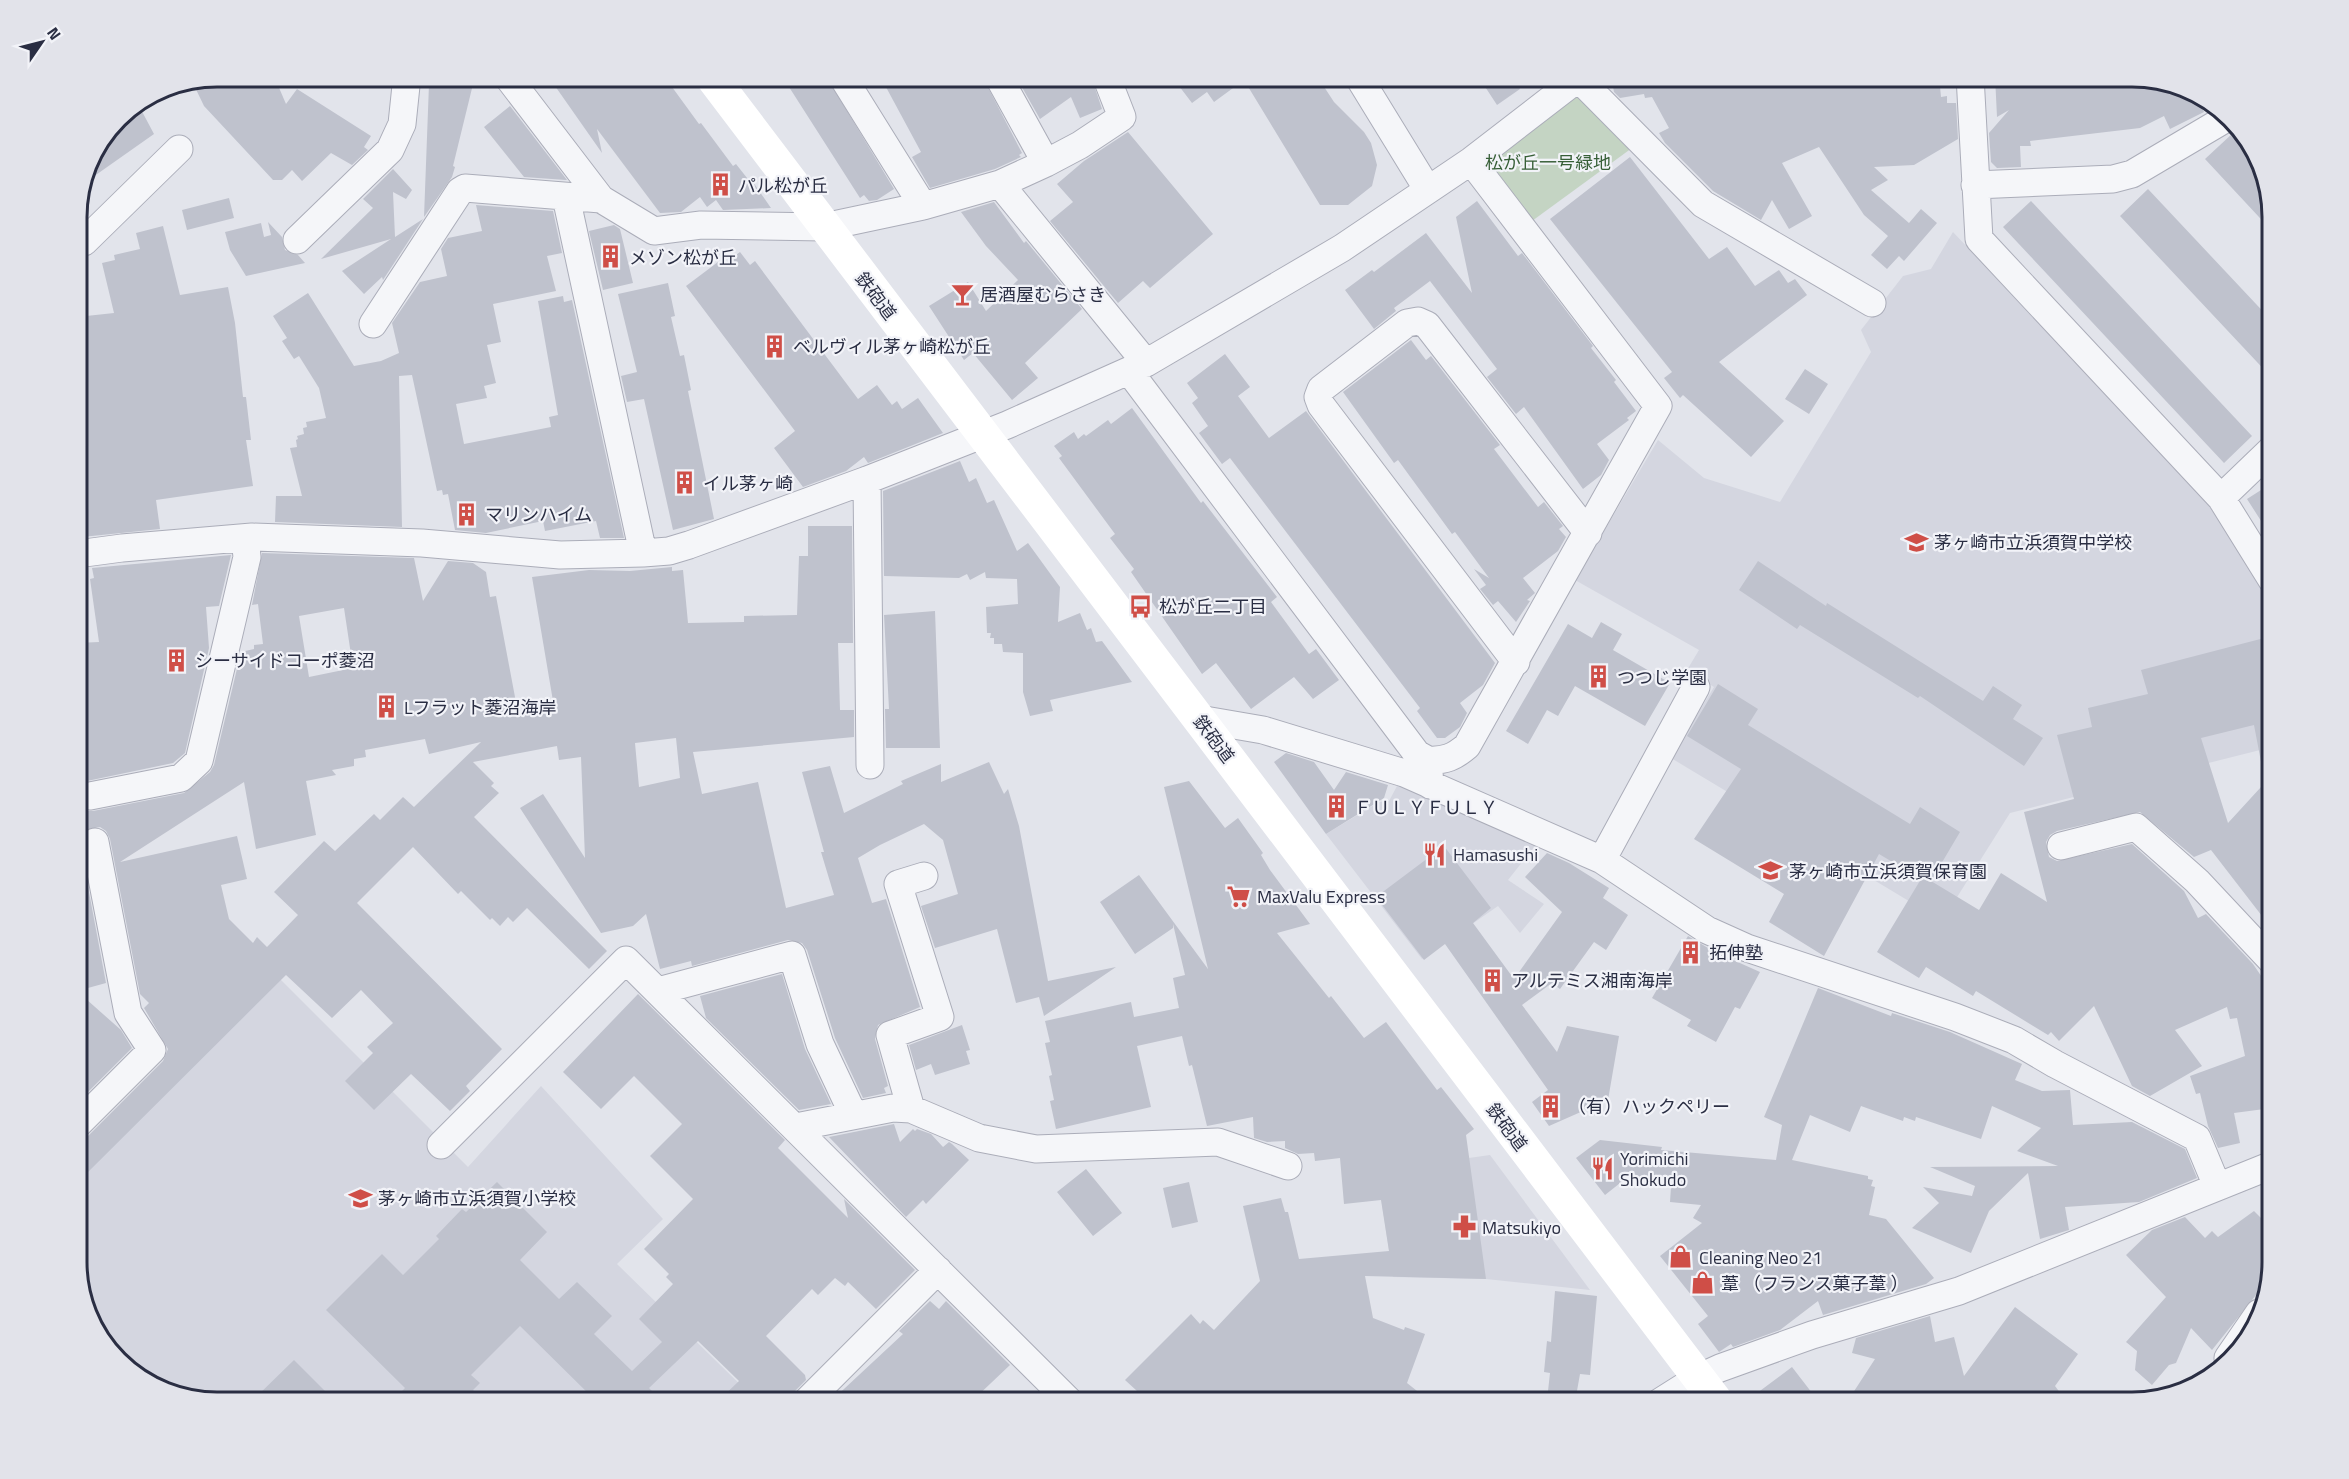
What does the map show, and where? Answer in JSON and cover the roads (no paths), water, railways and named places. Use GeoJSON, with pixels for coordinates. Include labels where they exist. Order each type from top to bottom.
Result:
{"type":"FeatureCollection","features":[{"type":"Feature","properties":{"kind":"street"},"geometry":{"type":"LineString","coordinates":[[297,240],[390,150],[402,124],[406,87]]}},
{"type":"Feature","properties":{"kind":"street"},"geometry":{"type":"LineString","coordinates":[[515,87],[601,199],[654,231],[701,225],[824,227],[922,206],[1000,184],[1080,145],[1122,117],[1110,87]]}},
{"type":"Feature","properties":{"kind":"street","name":"鉄砲道"},"geometry":{"type":"LineString","coordinates":[[719,87],[1708,1390]]}},
{"type":"Feature","properties":{"kind":"street"},"geometry":{"type":"LineString","coordinates":[[849,87],[922,206]]}},
{"type":"Feature","properties":{"kind":"street"},"geometry":{"type":"LineString","coordinates":[[1004,87],[1046,163]]}},
{"type":"Feature","properties":{"kind":"street"},"geometry":{"type":"LineString","coordinates":[[1365,87],[1428,190]]}},
{"type":"Feature","properties":{"kind":"street"},"geometry":{"type":"LineString","coordinates":[[87,553],[245,538],[422,543],[560,555],[669,551],[689,545],[867,480],[982,434],[1137,367],[1342,248],[1471,162],[1567,87]]}},
{"type":"Feature","properties":{"kind":"street"},"geometry":{"type":"LineString","coordinates":[[1590,87],[1703,204],[1872,303]]}},
{"type":"Feature","properties":{"kind":"street"},"geometry":{"type":"LineString","coordinates":[[1971,87],[1979,238],[2221,498],[2262,564]]}},
{"type":"Feature","properties":{"kind":"street"},"geometry":{"type":"LineString","coordinates":[[1975,185],[2113,178],[2132,174],[2220,122]]}},
{"type":"Feature","properties":{"kind":"street"},"geometry":{"type":"LineString","coordinates":[[87,239],[179,149]]}},
{"type":"Feature","properties":{"kind":"street"},"geometry":{"type":"LineString","coordinates":[[1429,772],[1467,746],[1658,406],[1471,162]]}},
{"type":"Feature","properties":{"kind":"street"},"geometry":{"type":"LineString","coordinates":[[1000,184],[1137,367],[1429,772]]}},
{"type":"Feature","properties":{"kind":"street"},"geometry":{"type":"LineString","coordinates":[[373,324],[460,191],[465,188],[601,199]]}},
{"type":"Feature","properties":{"kind":"street"},"geometry":{"type":"LineString","coordinates":[[566,196],[643,553]]}},
{"type":"Feature","properties":{"kind":"street"},"geometry":{"type":"LineString","coordinates":[[1515,662],[1321,405],[1318,398],[1322,389],[1407,323],[1418,321],[1427,325],[1588,533]]}},
{"type":"Feature","properties":{"kind":"street"},"geometry":{"type":"LineString","coordinates":[[2221,498],[2262,459]]}},
{"type":"Feature","properties":{"kind":"street"},"geometry":{"type":"LineString","coordinates":[[867,480],[870,765]]}},
{"type":"Feature","properties":{"kind":"street"},"geometry":{"type":"LineString","coordinates":[[90,796],[181,778],[199,761],[247,557],[245,538]]}},
{"type":"Feature","properties":{"kind":"street"},"geometry":{"type":"LineString","coordinates":[[1602,860],[1696,687]]}},
{"type":"Feature","properties":{"kind":"street"},"geometry":{"type":"LineString","coordinates":[[1199,719],[1263,730],[1404,773],[1429,772],[1602,860],[1707,930],[1737,943],[1955,1017],[2014,1040],[2055,1064],[2197,1138],[2217,1186]]}},
{"type":"Feature","properties":{"kind":"street"},"geometry":{"type":"LineString","coordinates":[[2061,846],[2136,827],[2197,881],[2262,950]]}},
{"type":"Feature","properties":{"kind":"street"},"geometry":{"type":"LineString","coordinates":[[87,1115],[152,1050],[128,1013],[95,842]]}},
{"type":"Feature","properties":{"kind":"street"},"geometry":{"type":"LineString","coordinates":[[911,1109],[890,1035],[940,1017],[898,884],[924,876]]}},
{"type":"Feature","properties":{"kind":"street"},"geometry":{"type":"LineString","coordinates":[[658,991],[792,955],[820,1044],[854,1114]]}},
{"type":"Feature","properties":{"kind":"street"},"geometry":{"type":"LineString","coordinates":[[441,1145],[626,960],[1060,1392]]}},
{"type":"Feature","properties":{"kind":"street"},"geometry":{"type":"LineString","coordinates":[[796,1127],[854,1114],[893,1108],[911,1109],[979,1138],[1016,1147],[1036,1149],[1218,1142],[1288,1166]]}},
{"type":"Feature","properties":{"kind":"street"},"geometry":{"type":"LineString","coordinates":[[1708,1390],[1812,1335],[1959,1291],[2262,1169]]}},
{"type":"Feature","properties":{"kind":"street"},"geometry":{"type":"LineString","coordinates":[[816,1392],[938,1270]]}},
{"type":"Feature","properties":{"kind":"place","name":"パル松が丘"},"geometry":{"type":"Point","coordinates":[720,185]}},
{"type":"Feature","properties":{"kind":"place","name":"メゾン松が丘"},"geometry":{"type":"Point","coordinates":[611,257]}},
{"type":"Feature","properties":{"kind":"place","name":"居酒屋むらさき"},"geometry":{"type":"Point","coordinates":[962,294]}},
{"type":"Feature","properties":{"kind":"place","name":"ベルヴィル茅ヶ崎松が丘"},"geometry":{"type":"Point","coordinates":[775,346]}},
{"type":"Feature","properties":{"kind":"place","name":"イル茅ヶ崎"},"geometry":{"type":"Point","coordinates":[685,483]}},
{"type":"Feature","properties":{"kind":"place","name":"マリンハイム"},"geometry":{"type":"Point","coordinates":[467,514]}},
{"type":"Feature","properties":{"kind":"place","name":"茅ヶ崎市立浜須賀中学校"},"geometry":{"type":"Point","coordinates":[1916,542]}},
{"type":"Feature","properties":{"kind":"place","name":"松が丘二丁目"},"geometry":{"type":"Point","coordinates":[1141,606]}},
{"type":"Feature","properties":{"kind":"place","name":"シーサイドコーポ菱沼"},"geometry":{"type":"Point","coordinates":[177,660]}},
{"type":"Feature","properties":{"kind":"place","name":"つつじ学園"},"geometry":{"type":"Point","coordinates":[1599,677]}},
{"type":"Feature","properties":{"kind":"place","name":"Lフラット菱沼海岸"},"geometry":{"type":"Point","coordinates":[386,707]}},
{"type":"Feature","properties":{"kind":"place","name":"ＦＵＬＹＦＵＬＹ"},"geometry":{"type":"Point","coordinates":[1336,807]}},
{"type":"Feature","properties":{"kind":"place","name":"Hamasushi"},"geometry":{"type":"Point","coordinates":[1435,854]}},
{"type":"Feature","properties":{"kind":"place","name":"茅ヶ崎市立浜須賀保育園"},"geometry":{"type":"Point","coordinates":[1771,871]}},
{"type":"Feature","properties":{"kind":"place","name":"MaxValu Express"},"geometry":{"type":"Point","coordinates":[1239,896]}},
{"type":"Feature","properties":{"kind":"place","name":"拓伸塾"},"geometry":{"type":"Point","coordinates":[1691,952]}},
{"type":"Feature","properties":{"kind":"place","name":"アルテミス湘南海岸"},"geometry":{"type":"Point","coordinates":[1493,980]}},
{"type":"Feature","properties":{"kind":"place","name":"（有）ハックペリー"},"geometry":{"type":"Point","coordinates":[1550,1106]}},
{"type":"Feature","properties":{"kind":"place","name":"Yorimichi Shokudo"},"geometry":{"type":"Point","coordinates":[1602,1168]}},
{"type":"Feature","properties":{"kind":"place","name":"茅ヶ崎市立浜須賀小学校"},"geometry":{"type":"Point","coordinates":[360,1198]}},
{"type":"Feature","properties":{"kind":"place","name":"Matsukiyo"},"geometry":{"type":"Point","coordinates":[1464,1227]}},
{"type":"Feature","properties":{"kind":"place","name":"Cleaning Neo 21"},"geometry":{"type":"Point","coordinates":[1681,1257]}},
{"type":"Feature","properties":{"kind":"place","name":"葦 （フランス菓子葦 ）"},"geometry":{"type":"Point","coordinates":[1703,1283]}},
{"type":"Feature","properties":{"kind":"park label","name":"松が丘一号緑地"},"geometry":{"type":"Point","coordinates":[1548,162]}}]}
